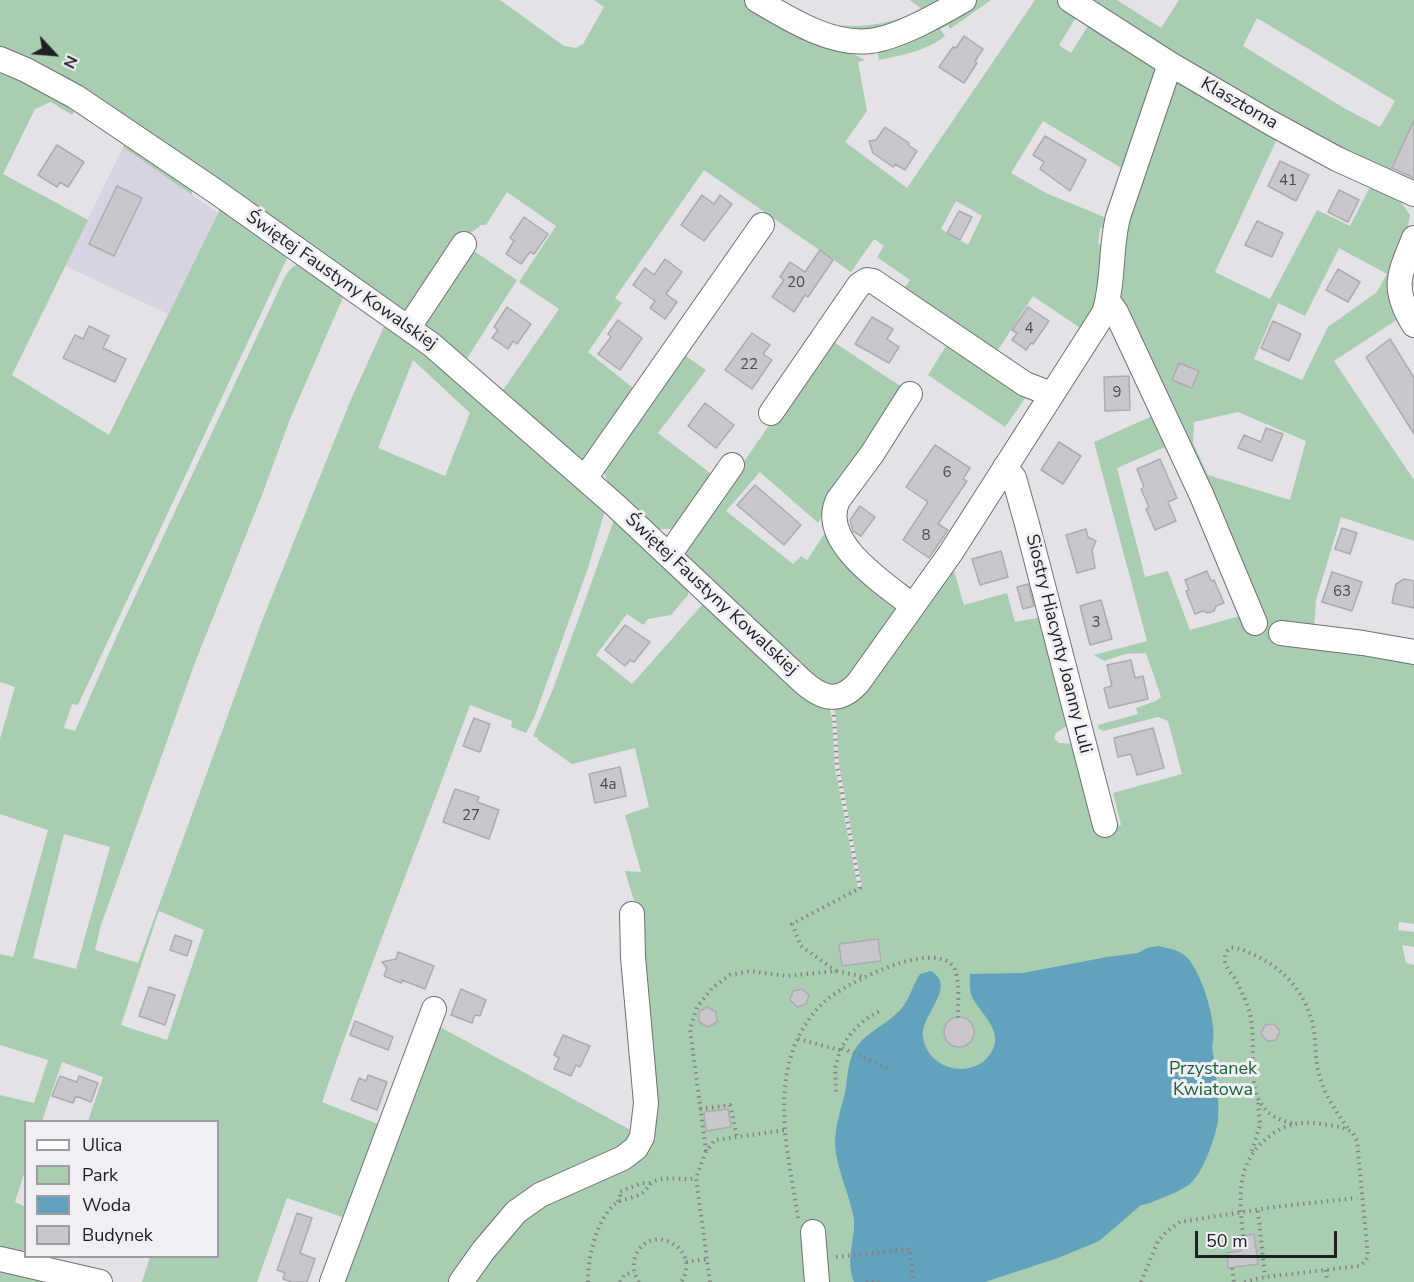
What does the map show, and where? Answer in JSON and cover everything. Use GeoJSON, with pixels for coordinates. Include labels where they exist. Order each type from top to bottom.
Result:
{"type":"FeatureCollection","features":[{"type":"Feature","properties":{"kind":"street"},"geometry":{"type":"LineString","coordinates":[[757,0],[813,30],[843,39],[867,41],[886,37],[916,25],[964,0]]}},
{"type":"Feature","properties":{"kind":"street","name":"Klasztorna"},"geometry":{"type":"LineString","coordinates":[[1071,0],[1170,64],[1337,159],[1414,194]]}},
{"type":"Feature","properties":{"kind":"street","name":"Świętej Faustyny Kowalskiej"},"geometry":{"type":"LineString","coordinates":[[0,59],[76,97],[409,327],[585,478],[802,681],[817,694],[828,697]]}},
{"type":"Feature","properties":{"kind":"street"},"geometry":{"type":"LineString","coordinates":[[828,697],[841,695],[855,687],[954,547],[1101,319],[1108,301],[1114,231],[1170,64]]}},
{"type":"Feature","properties":{"kind":"street"},"geometry":{"type":"LineString","coordinates":[[585,478],[762,225]]}},
{"type":"Feature","properties":{"kind":"street"},"geometry":{"type":"LineString","coordinates":[[1414,238],[1398,283],[1403,304],[1414,325]]}},
{"type":"Feature","properties":{"kind":"street"},"geometry":{"type":"LineString","coordinates":[[409,327],[464,244]]}},
{"type":"Feature","properties":{"kind":"street"},"geometry":{"type":"LineString","coordinates":[[771,413],[859,285],[867,280],[873,281],[1025,384],[1051,394]]}},
{"type":"Feature","properties":{"kind":"street"},"geometry":{"type":"LineString","coordinates":[[1108,301],[1116,312],[1202,497],[1255,622]]}},
{"type":"Feature","properties":{"kind":"street"},"geometry":{"type":"LineString","coordinates":[[910,394],[872,454],[838,500],[834,518],[839,537],[853,555],[913,606]]}},
{"type":"Feature","properties":{"kind":"street"},"geometry":{"type":"LineString","coordinates":[[669,555],[732,465]]}},
{"type":"Feature","properties":{"kind":"street","name":"Siostry Hiacynty Joanny Luli"},"geometry":{"type":"LineString","coordinates":[[1005,467],[1014,478],[1027,524],[1105,825]]}},
{"type":"Feature","properties":{"kind":"street"},"geometry":{"type":"LineString","coordinates":[[1281,633],[1414,652]]}},
{"type":"Feature","properties":{"kind":"street"},"geometry":{"type":"LineString","coordinates":[[461,1282],[483,1251],[516,1212],[540,1195],[623,1158],[636,1148],[642,1137],[646,1103],[633,957],[632,914]]}},
{"type":"Feature","properties":{"kind":"street"},"geometry":{"type":"LineString","coordinates":[[332,1282],[434,1009]]}},
{"type":"Feature","properties":{"kind":"street"},"geometry":{"type":"LineString","coordinates":[[806,1229],[817,1282]]}},
{"type":"Feature","properties":{"kind":"street"},"geometry":{"type":"LineString","coordinates":[[0,1259],[100,1282]]}},
{"type":"Feature","properties":{"kind":"path"},"geometry":{"type":"LineString","coordinates":[[828,697],[834,714],[837,766],[860,888],[792,924],[801,946],[836,970]]}},
{"type":"Feature","properties":{"kind":"path"},"geometry":{"type":"LineString","coordinates":[[1243,1236],[1240,1186],[1260,1125],[1260,1111],[1252,1077],[1253,1046],[1250,1015],[1225,962],[1226,953],[1232,947],[1269,962],[1285,975],[1298,992],[1312,1022],[1317,1069],[1324,1089],[1331,1104],[1357,1141],[1368,1259],[1359,1266],[1244,1282]]}},
{"type":"Feature","properties":{"kind":"path"},"geometry":{"type":"LineString","coordinates":[[806,1229],[786,1130],[784,1087],[789,1061],[812,1015],[826,1000],[866,977],[909,960],[942,959],[951,964],[957,975],[958,1018]]}},
{"type":"Feature","properties":{"kind":"path"},"geometry":{"type":"LineString","coordinates":[[706,1151],[690,1029],[697,1007],[712,988],[730,975],[743,972],[765,972],[787,976],[836,970],[866,977]]}},
{"type":"Feature","properties":{"kind":"path"},"geometry":{"type":"LineString","coordinates":[[836,1092],[835,1068],[841,1049],[858,1026],[870,1016],[883,1011]]}},
{"type":"Feature","properties":{"kind":"path"},"geometry":{"type":"LineString","coordinates":[[798,1039],[841,1049],[891,1070]]}},
{"type":"Feature","properties":{"kind":"path"},"geometry":{"type":"LineString","coordinates":[[1256,1096],[1273,1116],[1294,1123],[1311,1123],[1349,1130]]}},
{"type":"Feature","properties":{"kind":"path"},"geometry":{"type":"LineString","coordinates":[[700,1108],[730,1105],[737,1137]]}},
{"type":"Feature","properties":{"kind":"path"},"geometry":{"type":"LineString","coordinates":[[1250,1157],[1269,1136],[1294,1123]]}},
{"type":"Feature","properties":{"kind":"path"},"geometry":{"type":"LineString","coordinates":[[710,1282],[696,1178],[706,1151],[715,1140],[786,1130]]}},
{"type":"Feature","properties":{"kind":"path"},"geometry":{"type":"LineString","coordinates":[[588,1282],[588,1264],[592,1245],[604,1220],[618,1202],[619,1192],[660,1179],[696,1178]]}},
{"type":"Feature","properties":{"kind":"path"},"geometry":{"type":"LineString","coordinates":[[618,1202],[643,1193],[650,1183]]}},
{"type":"Feature","properties":{"kind":"path"},"geometry":{"type":"LineString","coordinates":[[1142,1282],[1158,1241],[1173,1226],[1186,1221],[1357,1198]]}},
{"type":"Feature","properties":{"kind":"path"},"geometry":{"type":"LineString","coordinates":[[1258,1211],[1268,1278]]}},
{"type":"Feature","properties":{"kind":"path"},"geometry":{"type":"LineString","coordinates":[[639,1282],[633,1263],[637,1252],[644,1244],[654,1240],[665,1240],[675,1244],[682,1252],[686,1262],[685,1274],[681,1282]]}},
{"type":"Feature","properties":{"kind":"path"},"geometry":{"type":"LineString","coordinates":[[844,1256],[910,1249],[913,1282]]}},
{"type":"Feature","properties":{"kind":"path"},"geometry":{"type":"LineString","coordinates":[[686,1262],[707,1259]]}},
{"type":"Feature","properties":{"kind":"path"},"geometry":{"type":"LineString","coordinates":[[1320,1264],[1321,1270]]}},
{"type":"Feature","properties":{"kind":"path"},"geometry":{"type":"LineString","coordinates":[[1232,1268],[1234,1282]]}},
{"type":"Feature","properties":{"kind":"path"},"geometry":{"type":"LineString","coordinates":[[1326,1270],[1327,1282]]}},
{"type":"Feature","properties":{"kind":"path"},"geometry":{"type":"LineString","coordinates":[[620,1282],[624,1275],[634,1272]]}},
{"type":"Feature","properties":{"kind":"path"},"geometry":{"type":"LineString","coordinates":[[866,1282],[879,1282]]}},
{"type":"Feature","properties":{"kind":"shaded area"},"geometry":{"type":"Polygon","coordinates":[[[123,147],[218,213],[168,314],[65,266],[123,147]]]}},
{"type":"Feature","properties":{"kind":"green space"},"geometry":{"type":"Polygon","coordinates":[[[0,0],[500,0],[564,46],[576,48],[583,44],[604,7],[594,0],[753,0],[865,60],[858,62],[867,111],[845,142],[907,188],[1035,0],[1058,0],[1079,13],[1059,45],[1071,53],[1091,21],[1157,68],[1123,169],[1043,121],[1011,173],[1046,193],[1109,219],[1107,224],[1100,229],[1098,243],[1104,248],[1104,285],[1083,330],[1033,296],[994,356],[901,292],[910,280],[877,257],[884,246],[874,239],[851,272],[704,170],[615,298],[622,303],[588,352],[638,392],[585,466],[499,396],[559,309],[519,282],[556,226],[507,192],[486,225],[481,225],[466,237],[412,317],[0,54],[0,0]],[[956,201],[941,229],[968,245],[982,216],[956,201]]]}},
{"type":"Feature","properties":{"kind":"green space"},"geometry":{"type":"Polygon","coordinates":[[[910,0],[957,0],[863,37],[824,23],[863,26],[898,19],[923,10],[910,0]]]}},
{"type":"Feature","properties":{"kind":"green space"},"geometry":{"type":"Polygon","coordinates":[[[970,0],[991,0],[950,29],[948,25],[940,29],[945,36],[938,41],[914,52],[879,60],[877,50],[970,0]]]}},
{"type":"Feature","properties":{"kind":"green space"},"geometry":{"type":"Polygon","coordinates":[[[1090,0],[1117,0],[1161,28],[1179,0],[1414,0],[1414,136],[1408,133],[1390,172],[1313,133],[1200,69],[1090,0]],[[1257,18],[1243,46],[1344,108],[1380,127],[1395,101],[1257,18]]]}},
{"type":"Feature","properties":{"kind":"green space"},"geometry":{"type":"Polygon","coordinates":[[[0,63],[41,82],[79,104],[72,115],[51,102],[35,109],[3,174],[88,220],[12,375],[109,435],[223,203],[284,245],[288,256],[78,705],[72,704],[64,728],[75,731],[118,633],[282,283],[294,266],[300,264],[316,269],[420,340],[607,504],[588,568],[534,718],[526,733],[511,727],[512,721],[470,705],[322,1102],[383,1126],[422,1023],[351,1220],[287,1198],[257,1282],[142,1282],[150,1258],[219,1258],[219,1120],[88,1120],[103,1077],[62,1062],[42,1120],[24,1120],[24,1174],[15,1202],[24,1206],[24,1248],[21,1258],[0,1255],[0,1095],[34,1103],[48,1060],[0,1045],[0,954],[13,957],[48,830],[0,814],[0,739],[15,687],[0,682],[0,63]],[[344,295],[290,419],[196,660],[101,925],[95,950],[138,963],[262,621],[349,404],[386,322],[344,295]],[[413,360],[378,448],[445,476],[470,413],[413,360]],[[64,834],[33,958],[76,969],[110,847],[64,834]],[[159,911],[121,1025],[167,1040],[204,930],[159,911]]]}},
{"type":"Feature","properties":{"kind":"green space","name":"Przystanek Kwiatowa"},"geometry":{"type":"Polygon","coordinates":[[[1176,79],[1278,137],[1215,272],[1270,299],[1317,210],[1350,226],[1371,185],[1398,198],[1410,215],[1407,232],[1399,254],[1396,254],[1389,279],[1390,294],[1398,319],[1334,361],[1414,480],[1414,541],[1341,517],[1316,600],[1314,631],[1274,627],[1280,641],[1300,639],[1414,657],[1414,924],[1399,922],[1398,930],[1414,932],[1414,947],[1402,945],[1406,963],[1414,965],[1414,1282],[466,1282],[496,1241],[522,1213],[546,1197],[597,1176],[629,1159],[641,1148],[649,1131],[650,1110],[637,932],[637,915],[643,914],[633,898],[625,871],[641,872],[625,815],[649,807],[635,748],[572,764],[533,736],[553,689],[615,517],[623,518],[692,585],[688,589],[688,595],[671,615],[648,619],[643,625],[627,614],[596,655],[632,684],[701,606],[711,603],[807,693],[828,704],[832,717],[835,768],[858,888],[862,888],[839,765],[836,716],[832,704],[846,700],[860,688],[952,564],[964,605],[1007,593],[1015,622],[1042,617],[1009,491],[1001,484],[966,542],[1003,479],[1010,483],[1015,495],[1071,710],[1068,725],[1056,733],[1054,738],[1059,743],[1075,744],[1097,831],[1121,825],[1113,793],[1182,774],[1168,721],[1158,717],[1103,731],[1098,725],[1138,714],[1136,708],[1161,697],[1146,653],[1125,654],[1104,661],[1094,655],[1147,641],[1094,442],[1157,414],[1114,318],[1194,485],[1193,490],[1172,444],[1117,468],[1145,577],[1168,571],[1190,630],[1247,614],[1232,576],[1249,614],[1256,613],[1200,478],[1170,422],[1174,418],[1180,418],[1159,392],[1116,300],[1114,284],[1123,221],[1159,106],[1170,82],[1176,79]],[[1339,248],[1305,316],[1278,303],[1254,359],[1302,380],[1328,327],[1377,292],[1387,274],[1339,248]],[[1238,412],[1194,422],[1193,443],[1208,475],[1290,500],[1306,441],[1238,412]]]}},
{"type":"Feature","properties":{"kind":"green space"},"geometry":{"type":"Polygon","coordinates":[[[128,137],[192,181],[192,195],[123,147],[128,137]]]}},
{"type":"Feature","properties":{"kind":"green space"},"geometry":{"type":"Polygon","coordinates":[[[468,247],[517,280],[462,366],[416,326],[468,247]]]}},
{"type":"Feature","properties":{"kind":"green space"},"geometry":{"type":"Polygon","coordinates":[[[1107,316],[1113,317],[1109,318],[1071,376],[1107,316]]]}},
{"type":"Feature","properties":{"kind":"green space"},"geometry":{"type":"Polygon","coordinates":[[[829,339],[908,391],[818,523],[760,472],[726,511],[793,564],[801,556],[807,560],[831,524],[907,606],[850,684],[825,691],[684,559],[674,529],[657,529],[608,484],[602,465],[680,352],[706,370],[658,433],[727,486],[829,339]]]}},
{"type":"Feature","properties":{"kind":"green space"},"geometry":{"type":"Polygon","coordinates":[[[949,341],[1028,394],[1005,427],[928,375],[949,341]]]}},
{"type":"Feature","properties":{"kind":"green space"},"geometry":{"type":"Polygon","coordinates":[[[438,1026],[638,1134],[636,1138],[564,1179],[457,1282],[336,1282],[438,1026]]]}},
{"type":"Feature","properties":{"kind":"green space"},"geometry":{"type":"Polygon","coordinates":[[[0,1265],[81,1282],[0,1282],[0,1265]]]}},
{"type":"Feature","properties":{"kind":"water"},"geometry":{"type":"Polygon","coordinates":[[[1158,946],[1178,951],[1184,955],[1197,972],[1207,998],[1213,1025],[1212,1046],[1218,1093],[1218,1120],[1207,1156],[1193,1181],[1175,1193],[1141,1205],[1099,1241],[1058,1258],[985,1282],[854,1282],[850,1264],[854,1231],[853,1214],[835,1143],[849,1068],[858,1045],[901,1009],[920,974],[931,971],[941,985],[940,993],[924,1029],[923,1037],[926,1047],[939,1063],[959,1069],[969,1068],[987,1058],[995,1041],[991,1025],[972,997],[970,974],[1023,973],[1138,953],[1158,946]]]}},
{"type":"Feature","properties":{"kind":"building"},"geometry":{"type":"Polygon","coordinates":[[[964,36],[983,49],[964,83],[939,67],[964,36]]]}},
{"type":"Feature","properties":{"kind":"building"},"geometry":{"type":"Polygon","coordinates":[[[1414,120],[1414,178],[1392,168],[1414,120]]]}},
{"type":"Feature","properties":{"kind":"building"},"geometry":{"type":"Polygon","coordinates":[[[885,127],[917,151],[905,170],[895,164],[893,167],[873,153],[869,141],[876,140],[885,127]]]}},
{"type":"Feature","properties":{"kind":"building"},"geometry":{"type":"Polygon","coordinates":[[[1045,136],[1086,160],[1070,191],[1040,169],[1044,162],[1033,155],[1045,136]]]}},
{"type":"Feature","properties":{"kind":"building"},"geometry":{"type":"Polygon","coordinates":[[[57,145],[84,162],[68,187],[60,182],[57,187],[38,175],[57,145]]]}},
{"type":"Feature","properties":{"kind":"building"},"geometry":{"type":"Polygon","coordinates":[[[1280,161],[1309,175],[1296,201],[1268,186],[1280,161]]]}},
{"type":"Feature","properties":{"kind":"building"},"geometry":{"type":"Polygon","coordinates":[[[117,186],[142,198],[114,256],[89,244],[117,186]]]}},
{"type":"Feature","properties":{"kind":"building"},"geometry":{"type":"Polygon","coordinates":[[[1339,190],[1359,200],[1348,222],[1328,212],[1339,190]]]}},
{"type":"Feature","properties":{"kind":"building"},"geometry":{"type":"Polygon","coordinates":[[[702,195],[714,204],[720,195],[732,204],[704,241],[681,225],[702,195]]]}},
{"type":"Feature","properties":{"kind":"building"},"geometry":{"type":"Polygon","coordinates":[[[959,211],[972,217],[960,240],[947,233],[959,211]]]}},
{"type":"Feature","properties":{"kind":"building"},"geometry":{"type":"Polygon","coordinates":[[[524,217],[548,234],[534,254],[530,252],[521,264],[506,254],[514,241],[510,238],[524,217]]]}},
{"type":"Feature","properties":{"kind":"building"},"geometry":{"type":"Polygon","coordinates":[[[1257,221],[1283,233],[1272,257],[1245,245],[1257,221]]]}},
{"type":"Feature","properties":{"kind":"building"},"geometry":{"type":"Polygon","coordinates":[[[820,250],[833,260],[808,297],[805,295],[794,312],[772,297],[784,280],[780,277],[790,262],[805,272],[820,250]]]}},
{"type":"Feature","properties":{"kind":"building"},"geometry":{"type":"Polygon","coordinates":[[[665,259],[682,272],[666,294],[677,302],[665,319],[650,308],[655,301],[633,285],[645,268],[654,275],[665,259]]]}},
{"type":"Feature","properties":{"kind":"building"},"geometry":{"type":"Polygon","coordinates":[[[1338,269],[1360,282],[1348,302],[1326,290],[1338,269]]]}},
{"type":"Feature","properties":{"kind":"building"},"geometry":{"type":"Polygon","coordinates":[[[507,307],[531,324],[517,344],[513,341],[508,349],[492,338],[498,330],[494,327],[507,307]]]}},
{"type":"Feature","properties":{"kind":"building"},"geometry":{"type":"Polygon","coordinates":[[[1028,307],[1049,321],[1026,350],[1012,340],[1017,333],[1012,330],[1028,307]]]}},
{"type":"Feature","properties":{"kind":"building"},"geometry":{"type":"Polygon","coordinates":[[[872,317],[893,329],[887,339],[899,347],[889,363],[855,344],[872,317]]]}},
{"type":"Feature","properties":{"kind":"building"},"geometry":{"type":"Polygon","coordinates":[[[618,320],[642,338],[620,370],[598,354],[611,337],[608,334],[618,320]]]}},
{"type":"Feature","properties":{"kind":"building"},"geometry":{"type":"Polygon","coordinates":[[[1273,321],[1301,334],[1289,361],[1261,348],[1273,321]]]}},
{"type":"Feature","properties":{"kind":"building"},"geometry":{"type":"Polygon","coordinates":[[[89,326],[109,336],[103,348],[126,359],[115,382],[63,358],[75,335],[83,339],[89,326]]]}},
{"type":"Feature","properties":{"kind":"building"},"geometry":{"type":"Polygon","coordinates":[[[752,333],[770,345],[763,354],[772,360],[752,389],[725,370],[752,333]]]}},
{"type":"Feature","properties":{"kind":"building"},"geometry":{"type":"Polygon","coordinates":[[[1390,339],[1414,378],[1414,434],[1366,357],[1390,339]]]}},
{"type":"Feature","properties":{"kind":"building"},"geometry":{"type":"Polygon","coordinates":[[[1179,363],[1199,371],[1192,388],[1172,380],[1179,363]]]}},
{"type":"Feature","properties":{"kind":"building"},"geometry":{"type":"Polygon","coordinates":[[[1129,376],[1130,410],[1105,411],[1104,377],[1129,376]]]}},
{"type":"Feature","properties":{"kind":"building"},"geometry":{"type":"Polygon","coordinates":[[[705,403],[734,425],[716,448],[688,426],[705,403]]]}},
{"type":"Feature","properties":{"kind":"building"},"geometry":{"type":"Polygon","coordinates":[[[1266,428],[1283,434],[1272,461],[1238,448],[1244,435],[1261,442],[1266,428]]]}},
{"type":"Feature","properties":{"kind":"building"},"geometry":{"type":"Polygon","coordinates":[[[1059,442],[1081,456],[1063,484],[1041,470],[1059,442]]]}},
{"type":"Feature","properties":{"kind":"building"},"geometry":{"type":"Polygon","coordinates":[[[935,445],[970,468],[963,479],[967,481],[938,524],[948,530],[929,558],[903,540],[928,502],[906,487],[935,445]]]}},
{"type":"Feature","properties":{"kind":"building"},"geometry":{"type":"Polygon","coordinates":[[[1160,459],[1177,498],[1168,502],[1176,521],[1155,530],[1146,509],[1149,507],[1141,489],[1144,487],[1137,469],[1160,459]]]}},
{"type":"Feature","properties":{"kind":"building"},"geometry":{"type":"Polygon","coordinates":[[[755,485],[801,525],[784,545],[737,505],[755,485]]]}},
{"type":"Feature","properties":{"kind":"building"},"geometry":{"type":"Polygon","coordinates":[[[860,506],[875,517],[861,536],[853,531],[850,520],[860,506]]]}},
{"type":"Feature","properties":{"kind":"building"},"geometry":{"type":"Polygon","coordinates":[[[1342,528],[1357,533],[1350,554],[1335,549],[1342,528]]]}},
{"type":"Feature","properties":{"kind":"building"},"geometry":{"type":"Polygon","coordinates":[[[1086,529],[1088,537],[1096,541],[1092,550],[1095,568],[1077,573],[1066,535],[1086,529]]]}},
{"type":"Feature","properties":{"kind":"building"},"geometry":{"type":"Polygon","coordinates":[[[1001,551],[1008,577],[980,585],[972,559],[1001,551]]]}},
{"type":"Feature","properties":{"kind":"building"},"geometry":{"type":"Polygon","coordinates":[[[1207,571],[1211,581],[1214,580],[1224,603],[1216,606],[1214,611],[1195,614],[1186,591],[1189,590],[1185,580],[1207,571]]]}},
{"type":"Feature","properties":{"kind":"building"},"geometry":{"type":"Polygon","coordinates":[[[1332,572],[1362,582],[1352,611],[1322,602],[1332,572]]]}},
{"type":"Feature","properties":{"kind":"building"},"geometry":{"type":"Polygon","coordinates":[[[1404,579],[1414,581],[1414,608],[1392,603],[1396,584],[1404,579]]]}},
{"type":"Feature","properties":{"kind":"building"},"geometry":{"type":"Polygon","coordinates":[[[1028,584],[1034,606],[1023,609],[1017,587],[1028,584]]]}},
{"type":"Feature","properties":{"kind":"building"},"geometry":{"type":"Polygon","coordinates":[[[1101,600],[1112,639],[1090,645],[1080,606],[1101,600]]]}},
{"type":"Feature","properties":{"kind":"building"},"geometry":{"type":"Polygon","coordinates":[[[625,625],[650,642],[634,662],[630,660],[625,666],[605,650],[625,625]]]}},
{"type":"Feature","properties":{"kind":"building"},"geometry":{"type":"Polygon","coordinates":[[[1131,660],[1135,678],[1143,676],[1148,699],[1109,708],[1104,688],[1112,686],[1107,665],[1131,660]]]}},
{"type":"Feature","properties":{"kind":"building"},"geometry":{"type":"Polygon","coordinates":[[[474,718],[490,724],[480,752],[463,746],[474,718]]]}},
{"type":"Feature","properties":{"kind":"building"},"geometry":{"type":"Polygon","coordinates":[[[1153,728],[1164,768],[1137,775],[1131,754],[1118,757],[1114,738],[1153,728]]]}},
{"type":"Feature","properties":{"kind":"building"},"geometry":{"type":"Polygon","coordinates":[[[620,767],[626,796],[595,803],[589,774],[620,767]]]}},
{"type":"Feature","properties":{"kind":"building"},"geometry":{"type":"Polygon","coordinates":[[[455,789],[479,797],[477,802],[499,810],[489,839],[443,822],[455,789]]]}},
{"type":"Feature","properties":{"kind":"building"},"geometry":{"type":"Polygon","coordinates":[[[175,935],[192,941],[187,956],[170,950],[175,935]]]}},
{"type":"Feature","properties":{"kind":"building"},"geometry":{"type":"Polygon","coordinates":[[[878,939],[881,961],[842,966],[839,944],[878,939]]]}},
{"type":"Feature","properties":{"kind":"building"},"geometry":{"type":"Polygon","coordinates":[[[398,952],[434,966],[425,989],[384,976],[387,968],[382,962],[396,959],[398,952]]]}},
{"type":"Feature","properties":{"kind":"building"},"geometry":{"type":"Polygon","coordinates":[[[149,987],[175,995],[165,1025],[139,1016],[149,987]]]}},
{"type":"Feature","properties":{"kind":"building"},"geometry":{"type":"Polygon","coordinates":[[[461,989],[486,1000],[480,1016],[475,1015],[472,1023],[451,1015],[461,989]]]}},
{"type":"Feature","properties":{"kind":"building"},"geometry":{"type":"Polygon","coordinates":[[[802,989],[809,995],[806,1004],[797,1007],[790,1000],[793,991],[802,989]]]}},
{"type":"Feature","properties":{"kind":"building"},"geometry":{"type":"Polygon","coordinates":[[[707,1007],[716,1012],[717,1022],[708,1027],[699,1022],[699,1012],[707,1007]]]}},
{"type":"Feature","properties":{"kind":"building"},"geometry":{"type":"Polygon","coordinates":[[[959,1017],[965,1018],[973,1026],[973,1038],[965,1046],[959,1047],[953,1046],[945,1038],[944,1032],[945,1026],[953,1018],[959,1017]]]}},
{"type":"Feature","properties":{"kind":"building"},"geometry":{"type":"Polygon","coordinates":[[[355,1021],[393,1037],[388,1050],[350,1035],[355,1021]]]}},
{"type":"Feature","properties":{"kind":"building"},"geometry":{"type":"Polygon","coordinates":[[[1274,1024],[1280,1031],[1276,1040],[1267,1041],[1261,1034],[1265,1025],[1274,1024]]]}},
{"type":"Feature","properties":{"kind":"building"},"geometry":{"type":"Polygon","coordinates":[[[563,1035],[590,1046],[580,1067],[576,1065],[571,1076],[554,1069],[559,1058],[554,1055],[563,1035]]]}},
{"type":"Feature","properties":{"kind":"building"},"geometry":{"type":"Polygon","coordinates":[[[368,1075],[387,1082],[377,1110],[351,1100],[359,1078],[366,1081],[368,1075]]]}},
{"type":"Feature","properties":{"kind":"building"},"geometry":{"type":"Polygon","coordinates":[[[60,1076],[77,1082],[79,1076],[98,1083],[91,1102],[76,1096],[73,1103],[52,1096],[60,1076]]]}},
{"type":"Feature","properties":{"kind":"building"},"geometry":{"type":"Polygon","coordinates":[[[728,1109],[731,1127],[706,1131],[704,1112],[728,1109]]]}},
{"type":"Feature","properties":{"kind":"building"},"geometry":{"type":"Polygon","coordinates":[[[297,1213],[312,1218],[300,1253],[315,1259],[307,1282],[292,1282],[283,1279],[285,1273],[277,1270],[297,1213]]]}},
{"type":"Feature","properties":{"kind":"building"},"geometry":{"type":"Polygon","coordinates":[[[1254,1234],[1258,1264],[1228,1268],[1227,1253],[1241,1251],[1240,1237],[1254,1234]]]}}]}
